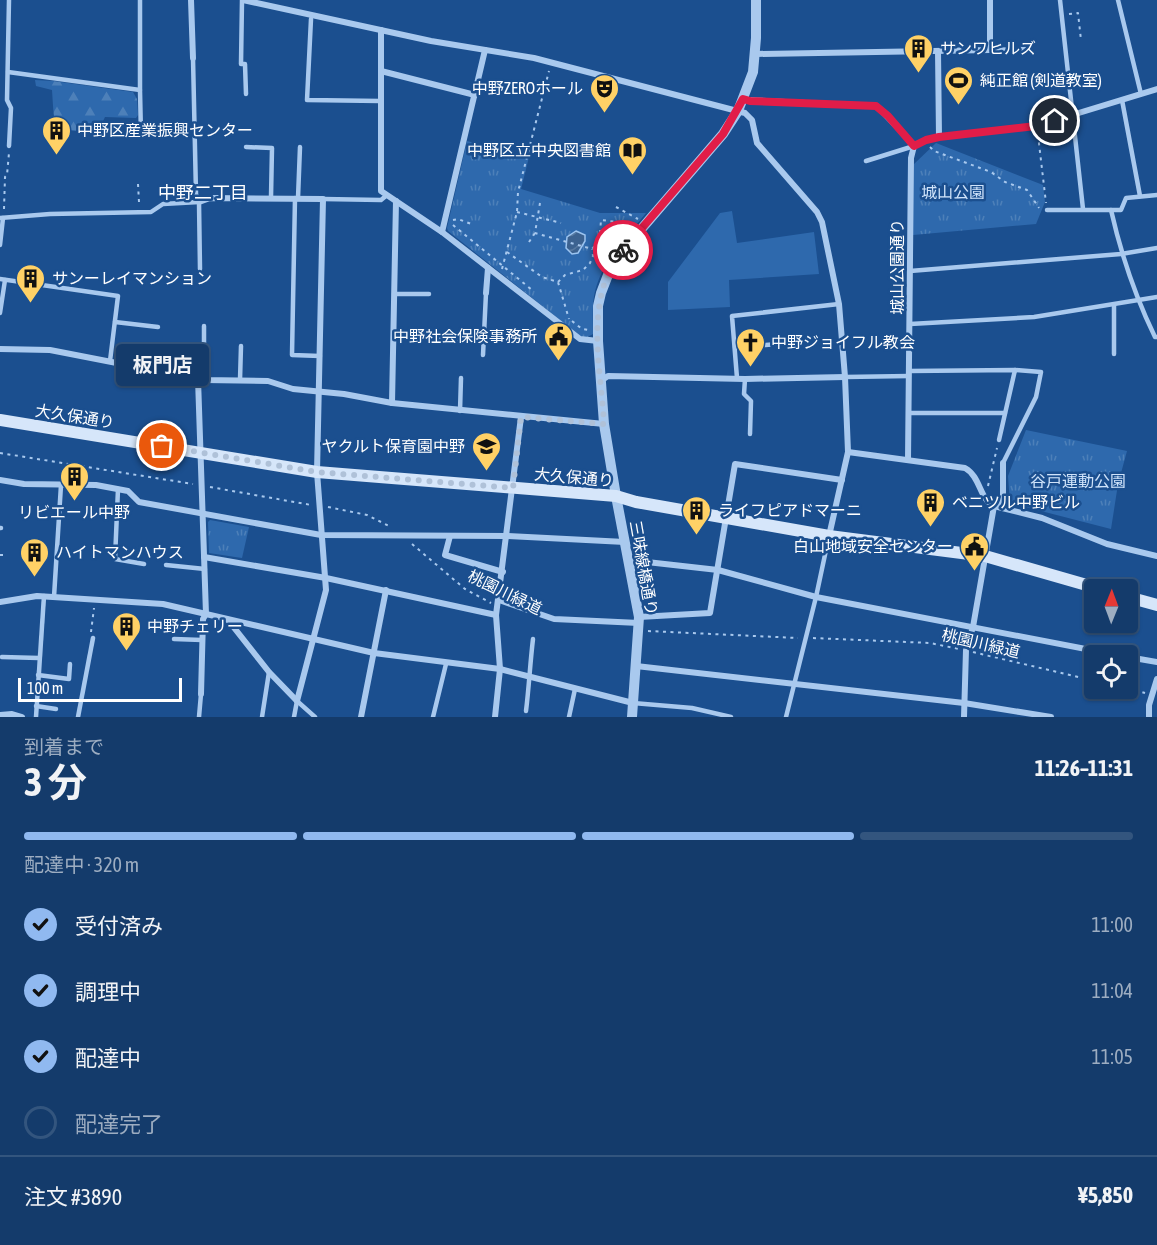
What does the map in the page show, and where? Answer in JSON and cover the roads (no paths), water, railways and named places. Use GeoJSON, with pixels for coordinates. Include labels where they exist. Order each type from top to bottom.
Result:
{"type":"FeatureCollection","features":[{"type":"Feature","properties":{"kind":"main road","name":"大久保通り"},"geometry":{"type":"LineString","coordinates":[[0,420],[317,472],[616,496],[636,502],[829,537],[985,556],[1084,584]]}},
{"type":"Feature","properties":{"kind":"main road"},"geometry":{"type":"LineString","coordinates":[[1138,600],[1157,605]]}},
{"type":"Feature","properties":{"kind":"street"},"geometry":{"type":"LineString","coordinates":[[191,0],[193,58]]}},
{"type":"Feature","properties":{"kind":"street"},"geometry":{"type":"LineString","coordinates":[[242,0],[311,17],[534,58],[745,113],[752,120],[757,143],[817,212],[822,222],[839,304],[848,452],[829,537]]}},
{"type":"Feature","properties":{"kind":"street","name":"三味線橋通り"},"geometry":{"type":"LineString","coordinates":[[632,717],[639,624],[604,424],[598,306],[609,268],[723,134],[738,111],[750,82],[755,54],[756,0]]}},
{"type":"Feature","properties":{"kind":"street"},"geometry":{"type":"LineString","coordinates":[[755,54],[990,50],[990,0]]}},
{"type":"Feature","properties":{"kind":"street"},"geometry":{"type":"LineString","coordinates":[[381,30],[381,190],[442,232],[580,339],[598,341]]}},
{"type":"Feature","properties":{"kind":"street"},"geometry":{"type":"LineString","coordinates":[[442,232],[485,50]]}},
{"type":"Feature","properties":{"kind":"street"},"geometry":{"type":"LineString","coordinates":[[938,51],[939,137]]}},
{"type":"Feature","properties":{"kind":"street"},"geometry":{"type":"LineString","coordinates":[[381,71],[475,95]]}},
{"type":"Feature","properties":{"kind":"street"},"geometry":{"type":"LineString","coordinates":[[914,146],[939,137],[1036,126],[1157,89]]}},
{"type":"Feature","properties":{"kind":"street","name":"城山公園通り"},"geometry":{"type":"LineString","coordinates":[[908,460],[911,158],[914,146]]}},
{"type":"Feature","properties":{"kind":"street"},"geometry":{"type":"LineString","coordinates":[[199,202],[210,198],[323,199],[317,472],[326,590],[297,701]]}},
{"type":"Feature","properties":{"kind":"street"},"geometry":{"type":"LineString","coordinates":[[392,403],[396,201]]}},
{"type":"Feature","properties":{"kind":"street"},"geometry":{"type":"LineString","coordinates":[[486,293],[488,268]]}},
{"type":"Feature","properties":{"kind":"street"},"geometry":{"type":"LineString","coordinates":[[0,349],[50,350],[201,380],[268,381],[293,389],[344,394],[392,403],[604,424]]}},
{"type":"Feature","properties":{"kind":"street"},"geometry":{"type":"LineString","coordinates":[[602,380],[608,376],[741,379],[845,377]]}},
{"type":"Feature","properties":{"kind":"street"},"geometry":{"type":"LineString","coordinates":[[201,380],[200,452],[206,614],[203,619],[201,694]]}},
{"type":"Feature","properties":{"kind":"street"},"geometry":{"type":"LineString","coordinates":[[495,717],[500,669],[496,615],[521,417]]}},
{"type":"Feature","properties":{"kind":"street"},"geometry":{"type":"LineString","coordinates":[[848,452],[965,468],[973,472],[989,504],[1042,518],[1107,544],[1157,555]]}},
{"type":"Feature","properties":{"kind":"street"},"geometry":{"type":"LineString","coordinates":[[994,506],[1000,504],[1003,499],[1003,463]]}},
{"type":"Feature","properties":{"kind":"street"},"geometry":{"type":"LineString","coordinates":[[499,603],[554,619],[639,624],[710,613],[735,464],[842,480]]}},
{"type":"Feature","properties":{"kind":"street"},"geometry":{"type":"LineString","coordinates":[[0,480],[24,484],[96,485],[128,491],[139,502],[321,535],[507,536],[626,542]]}},
{"type":"Feature","properties":{"kind":"street"},"geometry":{"type":"LineString","coordinates":[[964,717],[966,650],[973,627],[994,506]]}},
{"type":"Feature","properties":{"kind":"street"},"geometry":{"type":"LineString","coordinates":[[450,536],[445,555],[503,572]]}},
{"type":"Feature","properties":{"kind":"street"},"geometry":{"type":"LineString","coordinates":[[204,556],[386,590],[496,615]]}},
{"type":"Feature","properties":{"kind":"street"},"geometry":{"type":"LineString","coordinates":[[629,560],[717,570],[816,597],[1084,649]]}},
{"type":"Feature","properties":{"kind":"street"},"geometry":{"type":"LineString","coordinates":[[360,717],[386,590]]}},
{"type":"Feature","properties":{"kind":"street"},"geometry":{"type":"LineString","coordinates":[[0,602],[44,596],[163,604],[374,653],[446,664],[500,669],[633,703]]}},
{"type":"Feature","properties":{"kind":"street"},"geometry":{"type":"LineString","coordinates":[[228,619],[268,672],[297,701]]}},
{"type":"Feature","properties":{"kind":"street"},"geometry":{"type":"LineString","coordinates":[[1138,659],[1157,662]]}},
{"type":"Feature","properties":{"kind":"street"},"geometry":{"type":"LineString","coordinates":[[636,666],[964,703],[1015,714],[1051,717]]}},
{"type":"Feature","properties":{"kind":"street"},"geometry":{"type":"LineString","coordinates":[[1149,717],[1149,705],[1157,679]]}},
{"type":"Feature","properties":{"kind":"street"},"geometry":{"type":"LineString","coordinates":[[1149,705],[1157,709]]}},
{"type":"Feature","properties":{"kind":"street"},"geometry":{"type":"LineString","coordinates":[[0,715],[12,714],[22,717]]}},
{"type":"Feature","properties":{"kind":"lane"},"geometry":{"type":"LineString","coordinates":[[9,0],[7,100],[11,108],[9,146]]}},
{"type":"Feature","properties":{"kind":"lane"},"geometry":{"type":"LineString","coordinates":[[140,0],[141,135]]}},
{"type":"Feature","properties":{"kind":"lane"},"geometry":{"type":"LineString","coordinates":[[242,0],[241,64],[245,64],[246,94]]}},
{"type":"Feature","properties":{"kind":"lane"},"geometry":{"type":"LineString","coordinates":[[1060,0],[1083,209]]}},
{"type":"Feature","properties":{"kind":"lane"},"geometry":{"type":"LineString","coordinates":[[1118,0],[1141,94]]}},
{"type":"Feature","properties":{"kind":"lane"},"geometry":{"type":"LineString","coordinates":[[311,17],[307,100],[380,101]]}},
{"type":"Feature","properties":{"kind":"lane"},"geometry":{"type":"LineString","coordinates":[[990,50],[1028,49]]}},
{"type":"Feature","properties":{"kind":"lane"},"geometry":{"type":"LineString","coordinates":[[193,58],[200,269]]}},
{"type":"Feature","properties":{"kind":"lane"},"geometry":{"type":"LineString","coordinates":[[8,72],[140,90]]}},
{"type":"Feature","properties":{"kind":"lane"},"geometry":{"type":"LineString","coordinates":[[743,99],[876,106],[888,116],[914,146],[866,161]]}},
{"type":"Feature","properties":{"kind":"lane"},"geometry":{"type":"LineString","coordinates":[[0,101],[7,100]]}},
{"type":"Feature","properties":{"kind":"lane"},"geometry":{"type":"LineString","coordinates":[[1122,100],[1140,196]]}},
{"type":"Feature","properties":{"kind":"lane"},"geometry":{"type":"LineString","coordinates":[[246,147],[272,148],[271,197]]}},
{"type":"Feature","properties":{"kind":"lane"},"geometry":{"type":"LineString","coordinates":[[300,147],[292,355],[320,356]]}},
{"type":"Feature","properties":{"kind":"lane"},"geometry":{"type":"LineString","coordinates":[[323,199],[381,200],[387,195]]}},
{"type":"Feature","properties":{"kind":"lane"},"geometry":{"type":"LineString","coordinates":[[1047,210],[1121,210],[1126,198],[1157,195]]}},
{"type":"Feature","properties":{"kind":"lane"},"geometry":{"type":"LineString","coordinates":[[0,245],[2,218],[50,214],[151,212],[163,204],[199,202]]}},
{"type":"Feature","properties":{"kind":"lane"},"geometry":{"type":"LineString","coordinates":[[1111,210],[1121,254],[1138,301],[1157,337]]}},
{"type":"Feature","properties":{"kind":"lane"},"geometry":{"type":"LineString","coordinates":[[910,271],[1121,254],[1157,248]]}},
{"type":"Feature","properties":{"kind":"lane"},"geometry":{"type":"LineString","coordinates":[[0,313],[3,279],[118,296],[110,361]]}},
{"type":"Feature","properties":{"kind":"lane"},"geometry":{"type":"LineString","coordinates":[[483,355],[486,293]]}},
{"type":"Feature","properties":{"kind":"lane"},"geometry":{"type":"LineString","coordinates":[[394,294],[429,294]]}},
{"type":"Feature","properties":{"kind":"lane"},"geometry":{"type":"LineString","coordinates":[[910,324],[1034,316],[1114,306],[1157,297]]}},
{"type":"Feature","properties":{"kind":"lane"},"geometry":{"type":"LineString","coordinates":[[750,434],[751,401],[744,394],[732,316],[839,304]]}},
{"type":"Feature","properties":{"kind":"lane"},"geometry":{"type":"LineString","coordinates":[[1114,306],[1114,354]]}},
{"type":"Feature","properties":{"kind":"lane"},"geometry":{"type":"LineString","coordinates":[[115,322],[158,327]]}},
{"type":"Feature","properties":{"kind":"lane"},"geometry":{"type":"LineString","coordinates":[[201,380],[204,326]]}},
{"type":"Feature","properties":{"kind":"lane"},"geometry":{"type":"LineString","coordinates":[[394,335],[480,342]]}},
{"type":"Feature","properties":{"kind":"lane"},"geometry":{"type":"LineString","coordinates":[[735,347],[779,344]]}},
{"type":"Feature","properties":{"kind":"lane"},"geometry":{"type":"LineString","coordinates":[[240,380],[241,346]]}},
{"type":"Feature","properties":{"kind":"lane"},"geometry":{"type":"LineString","coordinates":[[845,377],[1015,370],[1041,372],[1039,387],[1024,424],[1003,463]]}},
{"type":"Feature","properties":{"kind":"lane"},"geometry":{"type":"LineString","coordinates":[[999,440],[1015,370]]}},
{"type":"Feature","properties":{"kind":"lane"},"geometry":{"type":"LineString","coordinates":[[460,411],[461,378]]}},
{"type":"Feature","properties":{"kind":"lane"},"geometry":{"type":"LineString","coordinates":[[909,413],[1005,413]]}},
{"type":"Feature","properties":{"kind":"lane"},"geometry":{"type":"LineString","coordinates":[[54,597],[61,485]]}},
{"type":"Feature","properties":{"kind":"lane"},"geometry":{"type":"LineString","coordinates":[[118,489],[115,560],[144,564]]}},
{"type":"Feature","properties":{"kind":"lane"},"geometry":{"type":"LineString","coordinates":[[786,717],[829,537]]}},
{"type":"Feature","properties":{"kind":"lane"},"geometry":{"type":"LineString","coordinates":[[166,565],[205,569]]}},
{"type":"Feature","properties":{"kind":"lane"},"geometry":{"type":"LineString","coordinates":[[36,717],[44,596]]}},
{"type":"Feature","properties":{"kind":"lane"},"geometry":{"type":"LineString","coordinates":[[78,717],[93,638]]}},
{"type":"Feature","properties":{"kind":"lane"},"geometry":{"type":"LineString","coordinates":[[174,639],[202,640]]}},
{"type":"Feature","properties":{"kind":"lane"},"geometry":{"type":"LineString","coordinates":[[526,711],[533,639]]}},
{"type":"Feature","properties":{"kind":"lane"},"geometry":{"type":"LineString","coordinates":[[2,657],[39,658]]}},
{"type":"Feature","properties":{"kind":"lane"},"geometry":{"type":"LineString","coordinates":[[38,675],[69,679],[70,664]]}},
{"type":"Feature","properties":{"kind":"lane"},"geometry":{"type":"LineString","coordinates":[[433,717],[446,664]]}},
{"type":"Feature","properties":{"kind":"lane"},"geometry":{"type":"LineString","coordinates":[[262,717],[268,672]]}},
{"type":"Feature","properties":{"kind":"lane"},"geometry":{"type":"LineString","coordinates":[[569,717],[575,689]]}},
{"type":"Feature","properties":{"kind":"lane"},"geometry":{"type":"LineString","coordinates":[[199,717],[201,694]]}},
{"type":"Feature","properties":{"kind":"lane"},"geometry":{"type":"LineString","coordinates":[[294,717],[297,701]]}},
{"type":"Feature","properties":{"kind":"lane"},"geometry":{"type":"LineString","coordinates":[[297,701],[315,717]]}},
{"type":"Feature","properties":{"kind":"lane"},"geometry":{"type":"LineString","coordinates":[[633,703],[692,708],[731,717]]}},
{"type":"Feature","properties":{"kind":"lane"},"geometry":{"type":"LineString","coordinates":[[36,706],[56,709]]}},
{"type":"Feature","properties":{"kind":"water"},"geometry":{"type":"Polygon","coordinates":[[[576,231],[585,235],[585,241],[578,253],[572,254],[566,248],[567,237],[576,231]]]}},
{"type":"Feature","properties":{"kind":"place","name":"サンワヒルズ"},"geometry":{"type":"Point","coordinates":[919,74]}},
{"type":"Feature","properties":{"kind":"place","name":"純正館 (剣道教室)"},"geometry":{"type":"Point","coordinates":[959,106]}},
{"type":"Feature","properties":{"kind":"place","name":"中野ZEROホール"},"geometry":{"type":"Point","coordinates":[604,114]}},
{"type":"Feature","properties":{"kind":"place","name":"中野区産業振興センター"},"geometry":{"type":"Point","coordinates":[56,156]}},
{"type":"Feature","properties":{"kind":"place","name":"中野区立中央図書館"},"geometry":{"type":"Point","coordinates":[632,176]}},
{"type":"Feature","properties":{"kind":"place","name":"サンーレイマンション"},"geometry":{"type":"Point","coordinates":[31,304]}},
{"type":"Feature","properties":{"kind":"place","name":"中野社会保険事務所"},"geometry":{"type":"Point","coordinates":[558,362]}},
{"type":"Feature","properties":{"kind":"place","name":"中野ジョイフル教会"},"geometry":{"type":"Point","coordinates":[750,368]}},
{"type":"Feature","properties":{"kind":"place","name":"板門店"},"geometry":{"type":"Point","coordinates":[162,446]}},
{"type":"Feature","properties":{"kind":"place","name":"ヤクルト保育園中野"},"geometry":{"type":"Point","coordinates":[486,472]}},
{"type":"Feature","properties":{"kind":"place","name":"リビエール中野"},"geometry":{"type":"Point","coordinates":[74,502]}},
{"type":"Feature","properties":{"kind":"place","name":"ベニツル中野ビル"},"geometry":{"type":"Point","coordinates":[931,528]}},
{"type":"Feature","properties":{"kind":"place","name":"ライフピアドマーニ"},"geometry":{"type":"Point","coordinates":[697,536]}},
{"type":"Feature","properties":{"kind":"place","name":"白山地域安全センター"},"geometry":{"type":"Point","coordinates":[974,572]}},
{"type":"Feature","properties":{"kind":"place","name":"ハイトマンハウス"},"geometry":{"type":"Point","coordinates":[35,578]}},
{"type":"Feature","properties":{"kind":"place","name":"中野チェリー"},"geometry":{"type":"Point","coordinates":[126,652]}},
{"type":"Feature","properties":{"kind":"district","name":"中野二丁目"},"geometry":{"type":"Point","coordinates":[203,193]}},
{"type":"Feature","properties":{"kind":"park label","name":"城山公園"},"geometry":{"type":"Point","coordinates":[953,192]}},
{"type":"Feature","properties":{"kind":"park label","name":"谷戸運動公園"},"geometry":{"type":"Point","coordinates":[1078,481]}}]}
